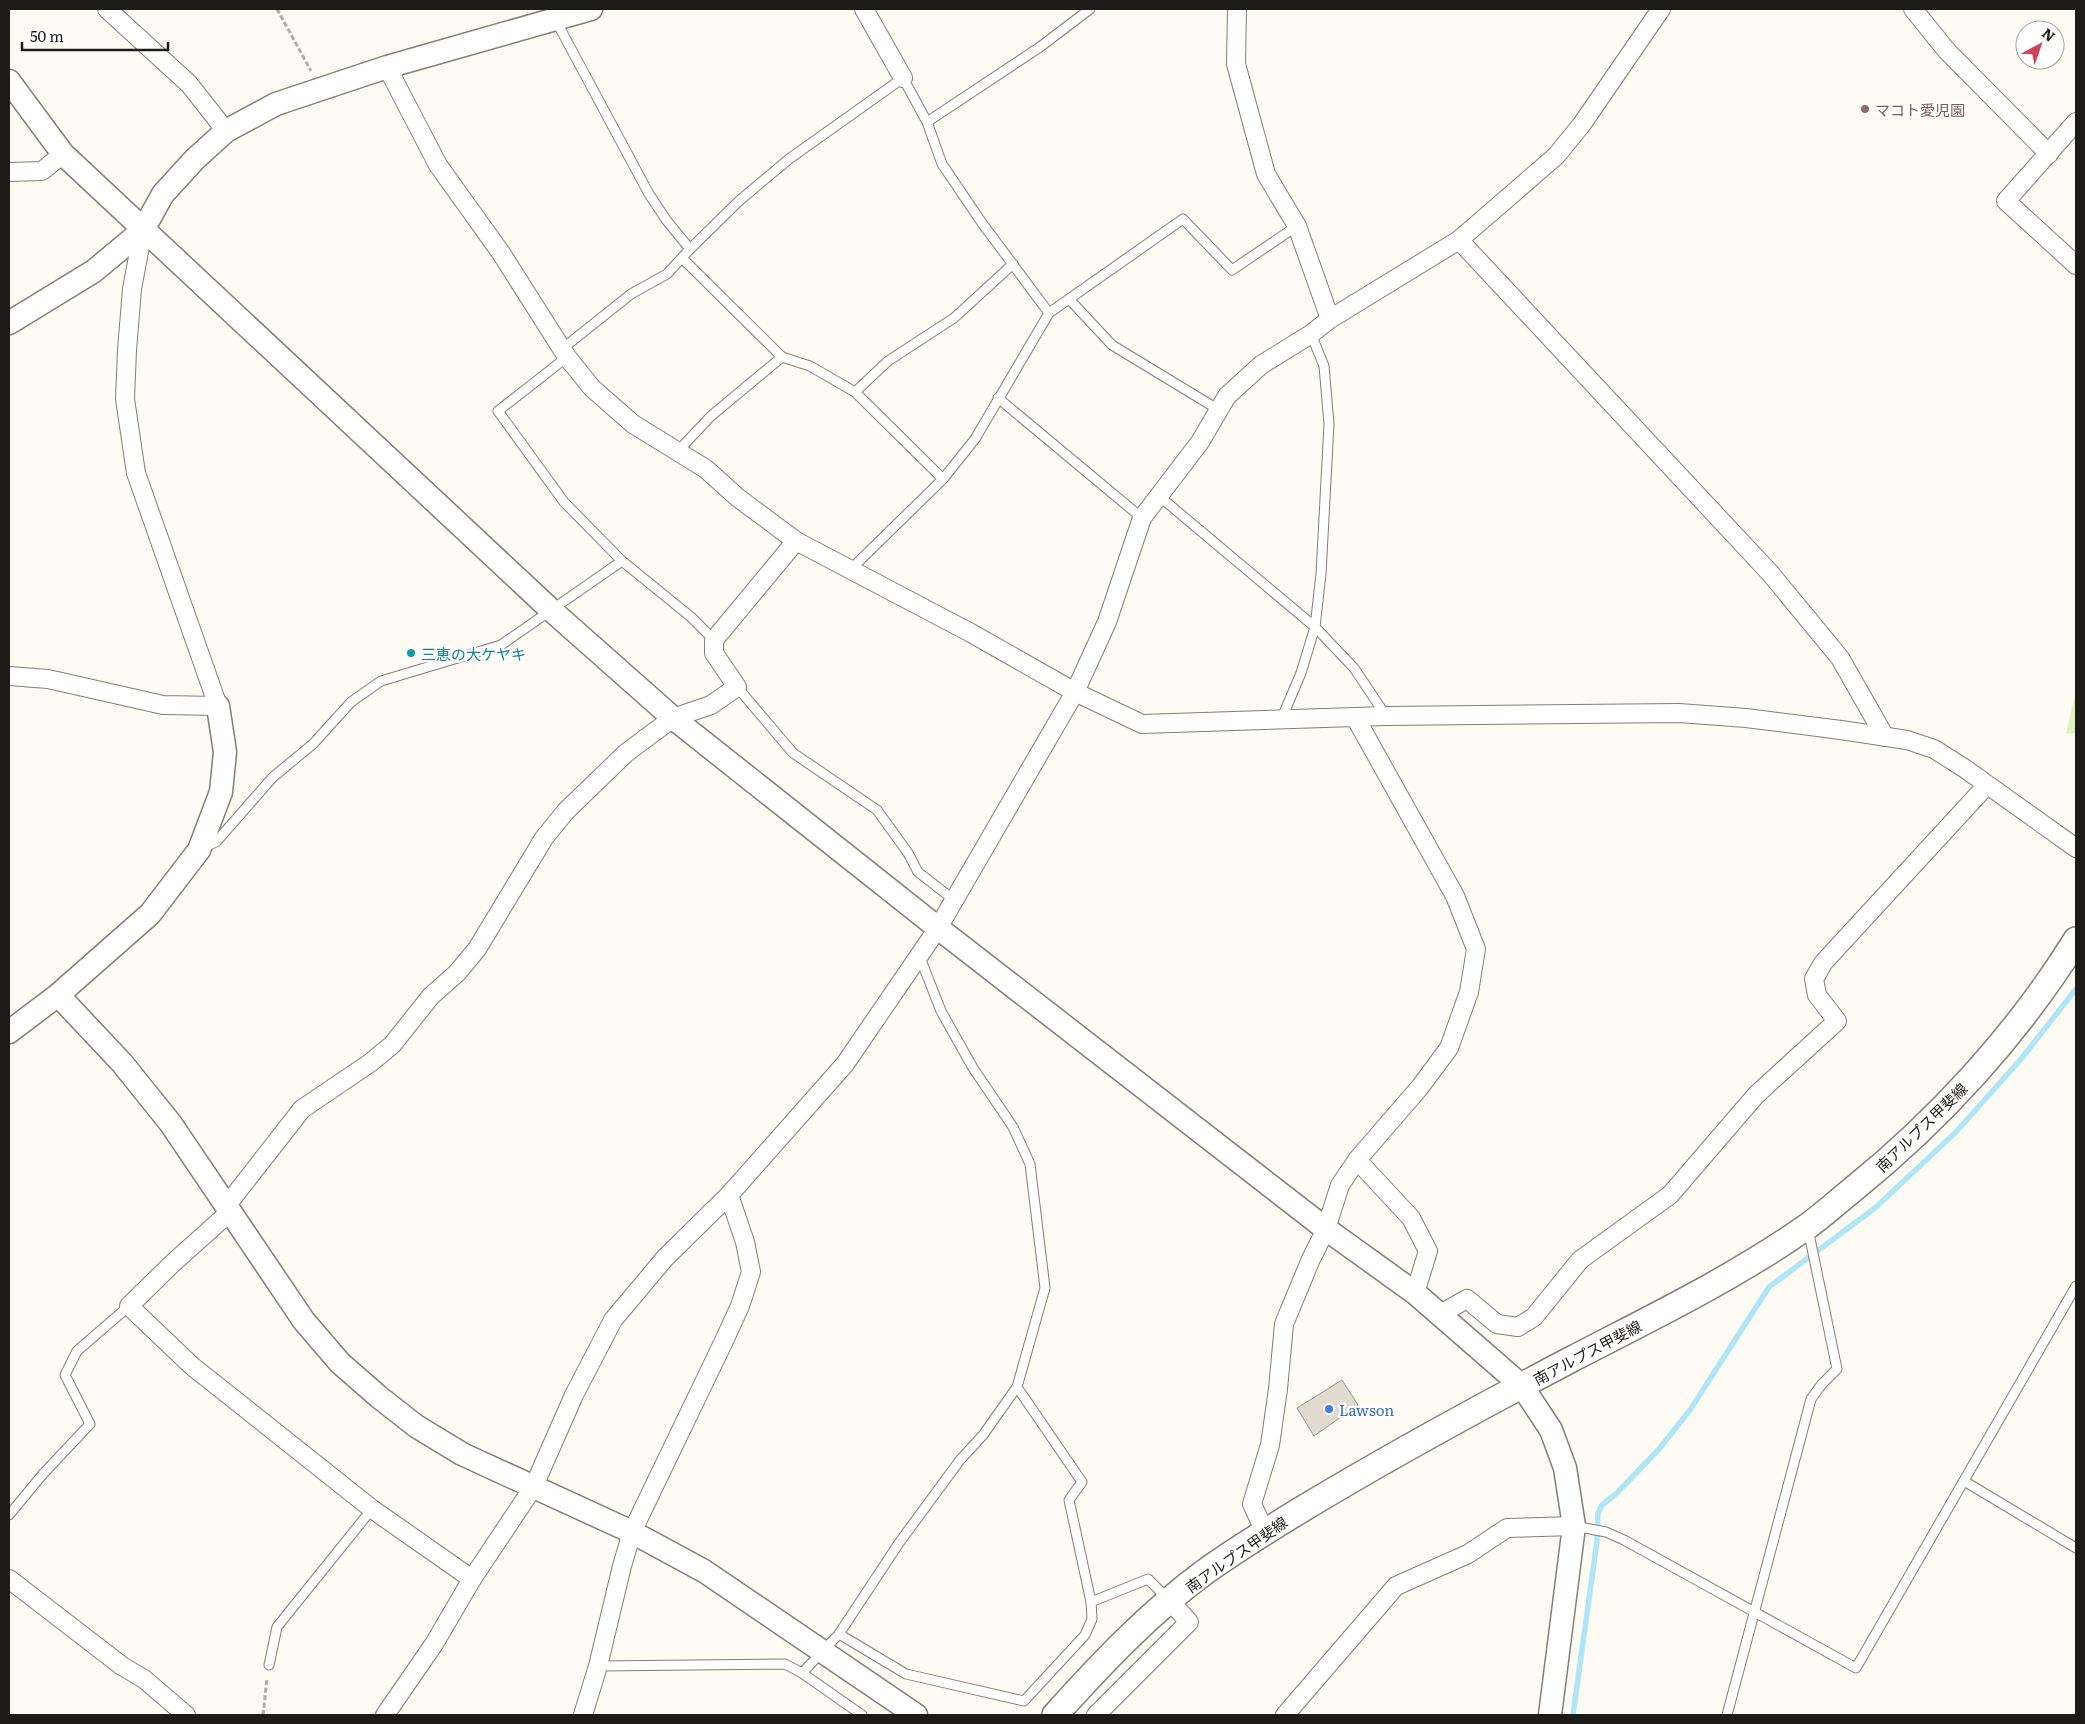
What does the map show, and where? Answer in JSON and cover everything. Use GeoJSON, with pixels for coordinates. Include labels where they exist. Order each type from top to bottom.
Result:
{"type":"FeatureCollection","features":[{"type":"Feature","properties":{"kind":"main road","name":"南アルプス甲斐線"},"geometry":{"type":"LineString","coordinates":[[1055,1715],[1101,1664],[1170,1601],[1204,1572],[1264,1532],[1340,1486],[1522,1386],[1733,1275],[1807,1227],[1886,1163],[1951,1099],[2003,1041],[2052,979],[2076,940]]}},
{"type":"Feature","properties":{"kind":"street"},"geometry":{"type":"LineString","coordinates":[[106,9],[189,84],[226,131]]}},
{"type":"Feature","properties":{"kind":"street"},"geometry":{"type":"LineString","coordinates":[[9,1032],[58,995],[150,914],[199,850],[221,792],[225,752],[218,706],[136,473],[126,399],[126,350],[132,289],[143,230],[163,194],[195,159],[226,131],[276,104],[387,67],[591,9]]}},
{"type":"Feature","properties":{"kind":"street"},"geometry":{"type":"LineString","coordinates":[[864,9],[903,78]]}},
{"type":"Feature","properties":{"kind":"street"},"geometry":{"type":"LineString","coordinates":[[1237,9],[1236,64],[1266,174],[1297,226],[1330,319]]}},
{"type":"Feature","properties":{"kind":"street"},"geometry":{"type":"LineString","coordinates":[[385,1715],[434,1644],[472,1579],[534,1486],[574,1395],[613,1320],[665,1258],[728,1195],[845,1064],[938,928],[1075,692],[1107,622],[1142,518],[1200,442],[1227,396],[1260,365],[1311,334],[1330,319],[1458,240],[1556,156],[1582,124],[1661,9]]}},
{"type":"Feature","properties":{"kind":"street"},"geometry":{"type":"LineString","coordinates":[[1913,9],[1947,51],[2049,154]]}},
{"type":"Feature","properties":{"kind":"street"},"geometry":{"type":"LineString","coordinates":[[387,67],[438,166],[502,253],[564,353],[592,388],[633,424],[706,469],[737,497],[796,541],[971,633],[1075,692],[1142,724],[1386,716],[1679,713],[1746,718],[1907,740],[1934,749],[1964,768],[2076,848]]}},
{"type":"Feature","properties":{"kind":"street"},"geometry":{"type":"LineString","coordinates":[[9,81],[63,154],[551,610],[673,718],[938,928],[1326,1229],[1415,1293],[1522,1386],[1551,1430],[1565,1468],[1574,1526],[1550,1715]]}},
{"type":"Feature","properties":{"kind":"street"},"geometry":{"type":"LineString","coordinates":[[2076,122],[2006,201],[2076,265]]}},
{"type":"Feature","properties":{"kind":"street"},"geometry":{"type":"LineString","coordinates":[[9,172],[42,171],[63,154]]}},
{"type":"Feature","properties":{"kind":"street"},"geometry":{"type":"LineString","coordinates":[[9,323],[94,271],[143,230]]}},
{"type":"Feature","properties":{"kind":"street"},"geometry":{"type":"LineString","coordinates":[[1458,240],[1770,573],[1840,658],[1885,737]]}},
{"type":"Feature","properties":{"kind":"street"},"geometry":{"type":"LineString","coordinates":[[472,1579],[372,1509],[192,1366],[130,1306],[229,1208],[302,1109],[370,1063],[392,1045],[431,996],[458,973],[477,949],[544,838],[566,811],[626,752],[673,718],[711,705],[737,687],[714,653],[714,640],[796,541]]}},
{"type":"Feature","properties":{"kind":"street"},"geometry":{"type":"LineString","coordinates":[[9,676],[48,679],[163,705],[218,706]]}},
{"type":"Feature","properties":{"kind":"street"},"geometry":{"type":"LineString","coordinates":[[1264,1532],[1252,1504],[1270,1445],[1278,1389],[1284,1324],[1310,1260],[1326,1229],[1340,1185],[1357,1160],[1420,1087],[1449,1048],[1469,992],[1476,949],[1455,896],[1355,717]]}},
{"type":"Feature","properties":{"kind":"street"},"geometry":{"type":"LineString","coordinates":[[1440,1314],[1467,1298],[1497,1324],[1518,1327],[1534,1318],[1580,1260],[1670,1195],[1756,1095],[1837,1021],[1817,996],[1814,979],[1823,963],[1987,785]]}},
{"type":"Feature","properties":{"kind":"street"},"geometry":{"type":"LineString","coordinates":[[58,995],[122,1063],[159,1108],[229,1208],[304,1321],[340,1363],[416,1426],[462,1454],[632,1532],[704,1571],[916,1715]]}},
{"type":"Feature","properties":{"kind":"street"},"geometry":{"type":"LineString","coordinates":[[1357,1160],[1411,1218],[1428,1251],[1415,1293]]}},
{"type":"Feature","properties":{"kind":"street"},"geometry":{"type":"LineString","coordinates":[[583,1715],[598,1666],[632,1532],[740,1306],[751,1272],[745,1242],[728,1195]]}},
{"type":"Feature","properties":{"kind":"street"},"geometry":{"type":"LineString","coordinates":[[1286,1715],[1396,1586],[1468,1554],[1507,1528],[1574,1526]]}},
{"type":"Feature","properties":{"kind":"street"},"geometry":{"type":"LineString","coordinates":[[9,1580],[122,1666],[144,1680],[186,1715]]}},
{"type":"Feature","properties":{"kind":"street"},"geometry":{"type":"LineString","coordinates":[[1096,1715],[1190,1622],[1170,1601]]}},
{"type":"Feature","properties":{"kind":"lane"},"geometry":{"type":"LineString","coordinates":[[927,122],[1040,47],[1090,9]]}},
{"type":"Feature","properties":{"kind":"lane"},"geometry":{"type":"LineString","coordinates":[[554,19],[649,194],[666,222],[690,249]]}},
{"type":"Feature","properties":{"kind":"lane"},"geometry":{"type":"LineString","coordinates":[[714,640],[691,617],[622,561],[564,502],[498,411],[631,294],[668,274],[690,249],[739,201],[789,159],[903,78],[927,122],[942,164],[1049,313]]}},
{"type":"Feature","properties":{"kind":"lane"},"geometry":{"type":"LineString","coordinates":[[850,570],[943,479],[975,439],[1049,313],[1183,219],[1232,270],[1297,226]]}},
{"type":"Feature","properties":{"kind":"lane"},"geometry":{"type":"LineString","coordinates":[[682,258],[782,357],[810,366],[855,392],[943,479]]}},
{"type":"Feature","properties":{"kind":"lane"},"geometry":{"type":"LineString","coordinates":[[855,392],[888,361],[954,318],[1013,264]]}},
{"type":"Feature","properties":{"kind":"lane"},"geometry":{"type":"LineString","coordinates":[[1069,299],[1112,345],[1219,410]]}},
{"type":"Feature","properties":{"kind":"lane"},"geometry":{"type":"LineString","coordinates":[[1281,720],[1301,674],[1315,627],[1321,574],[1330,424],[1324,366],[1311,334]]}},
{"type":"Feature","properties":{"kind":"lane"},"geometry":{"type":"LineString","coordinates":[[677,452],[711,416],[782,357]]}},
{"type":"Feature","properties":{"kind":"lane"},"geometry":{"type":"LineString","coordinates":[[998,398],[1142,518]]}},
{"type":"Feature","properties":{"kind":"lane"},"geometry":{"type":"LineString","coordinates":[[1159,496],[1315,627],[1354,668],[1386,716]]}},
{"type":"Feature","properties":{"kind":"lane"},"geometry":{"type":"LineString","coordinates":[[199,850],[216,842],[273,777],[313,744],[351,702],[381,680],[501,645],[622,561]]}},
{"type":"Feature","properties":{"kind":"lane"},"geometry":{"type":"LineString","coordinates":[[737,687],[793,753],[877,810],[908,853],[918,872],[954,900]]}},
{"type":"Feature","properties":{"kind":"lane"},"geometry":{"type":"LineString","coordinates":[[802,1672],[839,1634],[904,1536],[960,1460],[983,1435],[1017,1387],[1045,1288],[1030,1164],[1014,1127],[973,1068],[941,1011],[919,955]]}},
{"type":"Feature","properties":{"kind":"lane"},"geometry":{"type":"LineString","coordinates":[[1726,1715],[1811,1399],[1822,1384],[1837,1369],[1807,1227]]}},
{"type":"Feature","properties":{"kind":"lane"},"geometry":{"type":"LineString","coordinates":[[1574,1526],[1606,1532],[1624,1540],[1856,1668],[2076,1286]]}},
{"type":"Feature","properties":{"kind":"lane"},"geometry":{"type":"LineString","coordinates":[[9,1515],[43,1474],[90,1424],[65,1375],[77,1351],[130,1306]]}},
{"type":"Feature","properties":{"kind":"lane"},"geometry":{"type":"LineString","coordinates":[[839,1634],[906,1674],[1024,1701],[1085,1635],[1092,1619],[1091,1602],[1069,1500],[1082,1482],[1017,1387]]}},
{"type":"Feature","properties":{"kind":"lane"},"geometry":{"type":"LineString","coordinates":[[1964,1480],[2076,1548]]}},
{"type":"Feature","properties":{"kind":"lane"},"geometry":{"type":"LineString","coordinates":[[269,1665],[277,1627],[372,1509]]}},
{"type":"Feature","properties":{"kind":"lane"},"geometry":{"type":"LineString","coordinates":[[1091,1602],[1148,1579],[1170,1601]]}},
{"type":"Feature","properties":{"kind":"lane"},"geometry":{"type":"LineString","coordinates":[[598,1666],[785,1664],[802,1672],[862,1715]]}},
{"type":"Feature","properties":{"kind":"path"},"geometry":{"type":"LineString","coordinates":[[277,9],[320,89]]}},
{"type":"Feature","properties":{"kind":"path"},"geometry":{"type":"LineString","coordinates":[[263,1715],[269,1665]]}},
{"type":"Feature","properties":{"kind":"green space"},"geometry":{"type":"Polygon","coordinates":[[[2076,690],[2076,733],[2066,734],[2076,690]]]}},
{"type":"Feature","properties":{"kind":"building"},"geometry":{"type":"Polygon","coordinates":[[[1342,1380],[1358,1405],[1314,1436],[1297,1408],[1342,1380]]]}},
{"type":"Feature","properties":{"kind":"waterway"},"geometry":{"type":"LineString","coordinates":[[1573,1715],[1597,1541],[1598,1513],[1602,1505],[1617,1493],[1659,1449],[1690,1410],[1769,1287],[1875,1208],[1956,1132],[2021,1059],[2076,989]]}},
{"type":"Feature","properties":{"kind":"place","name":"マコト愛児園"},"geometry":{"type":"Point","coordinates":[1865,109]}},
{"type":"Feature","properties":{"kind":"place","name":"三恵の大ケヤキ"},"geometry":{"type":"Point","coordinates":[411,653]}},
{"type":"Feature","properties":{"kind":"place","name":"Lawson"},"geometry":{"type":"Point","coordinates":[1329,1409]}}]}
